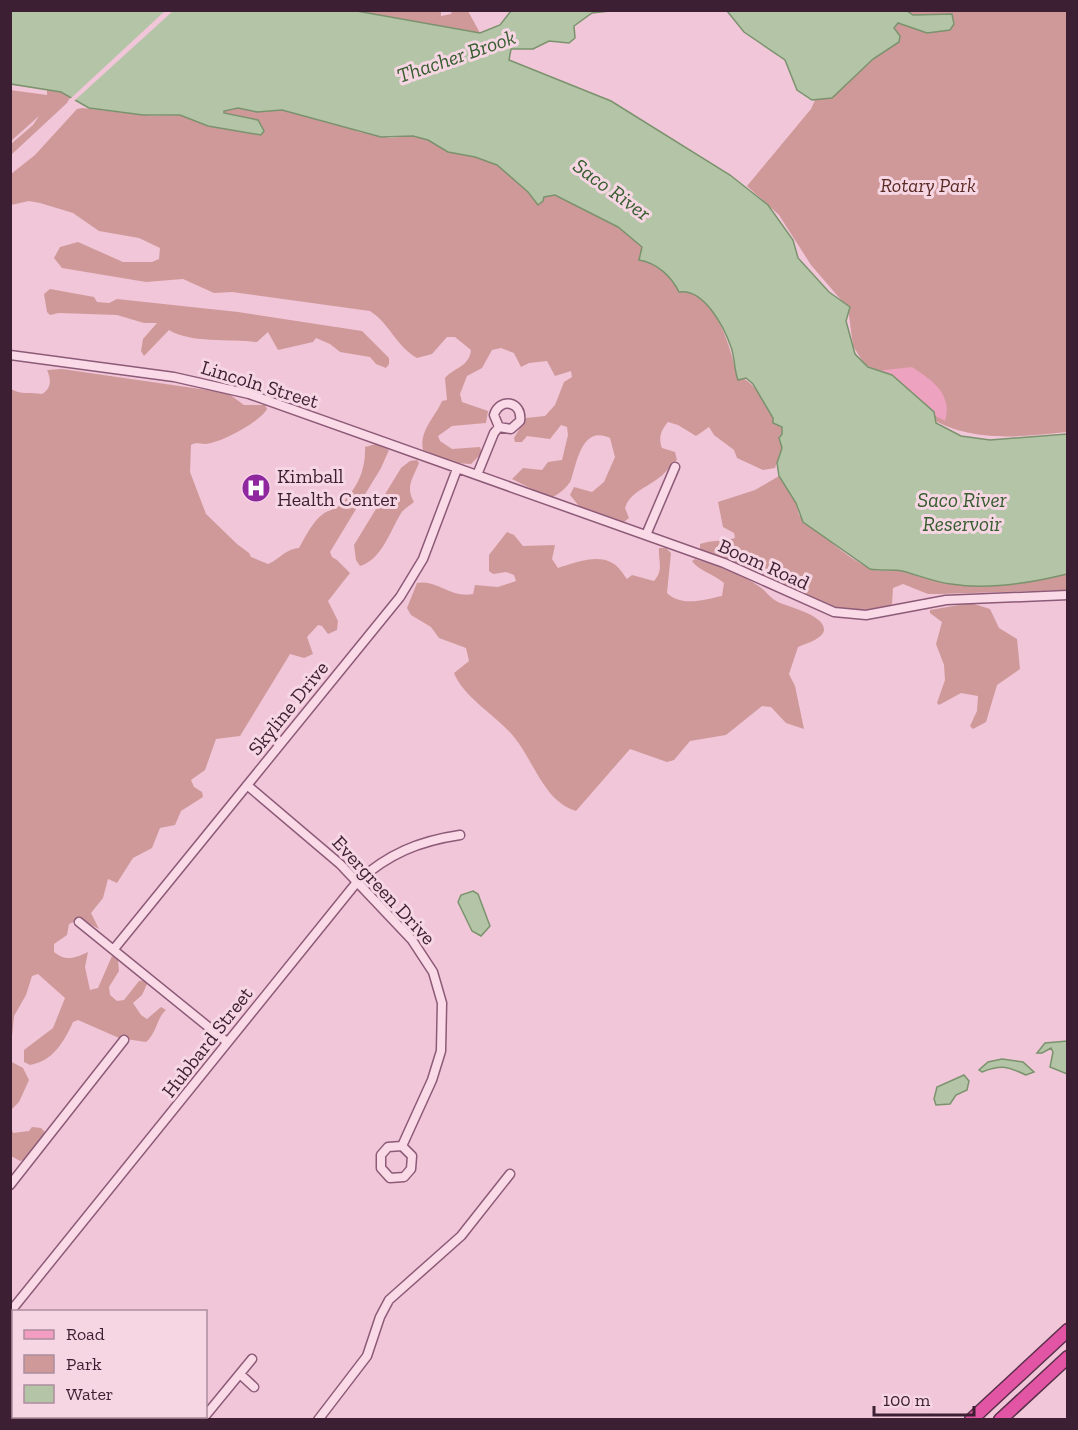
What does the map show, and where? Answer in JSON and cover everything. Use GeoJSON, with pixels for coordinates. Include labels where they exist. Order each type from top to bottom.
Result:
{"type":"FeatureCollection","features":[{"type":"Feature","properties":{"kind":"highway"},"geometry":{"type":"LineString","coordinates":[[970,1419],[1068,1330]]}},
{"type":"Feature","properties":{"kind":"highway"},"geometry":{"type":"LineString","coordinates":[[1000,1419],[1068,1357]]}},
{"type":"Feature","properties":{"kind":"street","name":"Lincoln Street"},"geometry":{"type":"LineString","coordinates":[[10,355],[219,386],[263,398],[457,469]]}},
{"type":"Feature","properties":{"kind":"street"},"geometry":{"type":"LineString","coordinates":[[477,475],[491,438],[499,427]]}},
{"type":"Feature","properties":{"kind":"street"},"geometry":{"type":"LineString","coordinates":[[646,535],[675,467]]}},
{"type":"Feature","properties":{"kind":"street","name":"Boom Road"},"geometry":{"type":"LineString","coordinates":[[457,469],[724,563],[818,607],[850,615],[872,614],[946,600],[1068,595]]}},
{"type":"Feature","properties":{"kind":"street","name":"Skyline Drive"},"geometry":{"type":"LineString","coordinates":[[114,949],[412,579],[432,538],[457,469]]}},
{"type":"Feature","properties":{"kind":"street","name":"Evergreen Drive"},"geometry":{"type":"LineString","coordinates":[[247,785],[323,848],[357,882],[423,955],[437,983],[442,1003],[443,1035],[439,1061],[402,1146]]}},
{"type":"Feature","properties":{"kind":"street","name":"Hubbard Street"},"geometry":{"type":"LineString","coordinates":[[10,1312],[357,882],[394,854],[424,841],[460,835]]}},
{"type":"Feature","properties":{"kind":"street"},"geometry":{"type":"LineString","coordinates":[[79,922],[227,1042]]}},
{"type":"Feature","properties":{"kind":"street"},"geometry":{"type":"LineString","coordinates":[[10,1185],[124,1040]]}},
{"type":"Feature","properties":{"kind":"street"},"geometry":{"type":"LineString","coordinates":[[402,1146],[412,1156],[411,1169],[401,1178],[390,1178],[381,1168],[381,1155],[388,1147],[402,1146]]}},
{"type":"Feature","properties":{"kind":"street"},"geometry":{"type":"LineString","coordinates":[[318,1419],[367,1356],[380,1317],[390,1300],[461,1236],[510,1174]]}},
{"type":"Feature","properties":{"kind":"street"},"geometry":{"type":"LineString","coordinates":[[207,1413],[252,1359]]}},
{"type":"Feature","properties":{"kind":"street"},"geometry":{"type":"LineString","coordinates":[[240,1374],[254,1387]]}},
{"type":"Feature","properties":{"kind":"green space"},"geometry":{"type":"Polygon","coordinates":[[[351,11],[441,11],[441,16],[451,14],[452,11],[468,11],[480,33],[351,11]]]}},
{"type":"Feature","properties":{"kind":"green space","name":"Rotary Park"},"geometry":{"type":"Polygon","coordinates":[[[866,11],[1067,11],[1067,432],[1030,436],[975,434],[957,430],[923,413],[875,369],[865,365],[853,346],[848,308],[811,265],[779,215],[747,186],[811,109],[841,43],[866,11]]]}},
{"type":"Feature","properties":{"kind":"green space"},"geometry":{"type":"Polygon","coordinates":[[[47,87],[72,94],[67,103],[11,155],[11,144],[33,125],[39,116],[11,141],[10,90],[47,95],[47,87]]]}},
{"type":"Feature","properties":{"kind":"green space"},"geometry":{"type":"Polygon","coordinates":[[[238,108],[257,112],[282,110],[359,132],[390,138],[413,136],[428,140],[448,152],[475,157],[497,165],[533,199],[555,195],[567,200],[618,227],[642,247],[639,260],[658,267],[680,292],[692,293],[712,310],[726,337],[737,376],[750,383],[765,403],[776,425],[782,427],[782,434],[779,436],[782,448],[775,468],[763,470],[737,458],[734,450],[714,435],[709,427],[696,436],[668,422],[660,441],[662,448],[675,452],[677,460],[655,481],[640,490],[627,502],[625,508],[629,518],[624,522],[579,506],[570,495],[574,487],[592,492],[604,482],[615,457],[610,438],[601,435],[587,441],[582,447],[570,483],[553,497],[550,498],[512,479],[523,468],[542,470],[548,462],[562,460],[568,435],[567,427],[561,425],[550,439],[527,436],[522,442],[515,442],[514,438],[526,418],[545,416],[555,405],[564,382],[572,377],[571,371],[555,376],[547,361],[529,363],[521,367],[514,353],[501,348],[492,350],[482,368],[467,376],[460,394],[462,402],[488,411],[486,423],[452,426],[438,436],[440,441],[452,449],[480,447],[482,453],[471,464],[453,463],[423,450],[422,443],[428,424],[442,401],[447,400],[445,378],[465,363],[470,356],[471,350],[455,337],[447,337],[432,354],[417,358],[404,348],[383,322],[370,311],[232,292],[214,293],[183,279],[146,282],[62,268],[54,258],[60,247],[78,242],[123,262],[152,262],[159,259],[160,248],[139,238],[99,231],[73,213],[29,201],[11,205],[11,174],[35,155],[77,109],[153,116],[180,115],[208,126],[261,135],[245,118],[224,113],[224,111],[238,108]]]}},
{"type":"Feature","properties":{"kind":"green space"},"geometry":{"type":"Polygon","coordinates":[[[50,289],[94,297],[97,302],[109,303],[117,299],[238,312],[362,331],[389,358],[389,364],[386,368],[376,364],[370,357],[340,352],[330,344],[316,338],[313,342],[278,350],[268,332],[257,342],[199,339],[169,330],[144,356],[141,351],[143,339],[157,323],[144,323],[117,315],[59,313],[50,315],[47,312],[44,294],[50,289]]]}},
{"type":"Feature","properties":{"kind":"green space"},"geometry":{"type":"Polygon","coordinates":[[[62,369],[214,391],[229,394],[244,405],[265,405],[267,409],[263,414],[240,431],[212,443],[191,445],[190,472],[206,514],[251,557],[268,564],[290,550],[299,548],[319,517],[338,507],[346,499],[356,486],[362,471],[365,447],[376,444],[389,450],[381,468],[330,552],[332,557],[350,573],[328,601],[338,621],[337,630],[328,634],[322,626],[318,625],[307,637],[313,654],[304,658],[290,654],[240,736],[216,739],[205,770],[191,780],[194,787],[202,792],[203,797],[181,811],[175,825],[160,828],[152,848],[133,858],[117,883],[108,879],[103,898],[91,913],[99,929],[81,919],[69,924],[67,935],[54,944],[54,952],[67,958],[88,952],[85,967],[90,990],[98,988],[112,956],[118,960],[119,971],[109,987],[110,995],[117,1001],[124,1000],[139,981],[145,980],[147,984],[142,995],[133,1003],[141,1015],[147,1019],[161,1007],[166,1010],[152,1034],[146,1042],[119,1038],[78,1020],[73,1022],[57,1050],[38,1063],[30,1065],[24,1062],[24,1050],[53,1028],[65,998],[38,974],[32,976],[26,995],[14,1016],[11,1047],[11,389],[22,393],[42,394],[48,389],[50,383],[47,370],[62,369]]]}},
{"type":"Feature","properties":{"kind":"green space"},"geometry":{"type":"Polygon","coordinates":[[[417,460],[419,463],[410,487],[414,502],[401,513],[374,558],[360,566],[356,560],[354,545],[401,468],[410,461],[417,460]]]}},
{"type":"Feature","properties":{"kind":"green space"},"geometry":{"type":"Polygon","coordinates":[[[779,476],[796,503],[799,515],[842,551],[869,568],[878,571],[901,571],[965,585],[1006,585],[1067,574],[1067,590],[928,594],[903,584],[893,588],[892,604],[887,607],[851,611],[836,608],[700,550],[700,544],[735,538],[734,533],[723,527],[718,502],[755,490],[779,476]]]}},
{"type":"Feature","properties":{"kind":"green space"},"geometry":{"type":"Polygon","coordinates":[[[507,532],[514,535],[523,546],[555,545],[552,559],[558,568],[586,560],[601,559],[616,565],[627,579],[632,575],[654,581],[660,569],[659,548],[666,548],[671,553],[667,593],[679,600],[693,601],[722,596],[724,583],[695,564],[692,561],[695,559],[737,574],[753,582],[778,602],[813,616],[823,625],[823,633],[813,641],[798,647],[789,674],[795,686],[804,729],[786,723],[771,707],[762,706],[726,735],[690,741],[674,760],[667,762],[630,749],[576,811],[565,806],[548,790],[514,737],[465,691],[459,682],[454,673],[469,661],[466,648],[439,638],[431,627],[411,615],[407,608],[417,583],[431,584],[465,595],[473,594],[475,585],[498,587],[516,581],[514,575],[506,572],[493,574],[489,571],[489,555],[507,532]]]}},
{"type":"Feature","properties":{"kind":"green space"},"geometry":{"type":"Polygon","coordinates":[[[971,603],[990,609],[999,628],[1017,639],[1020,669],[997,685],[986,722],[973,729],[970,726],[977,711],[978,696],[961,693],[939,705],[937,703],[945,680],[944,665],[936,644],[942,622],[930,613],[930,610],[971,603]]]}},
{"type":"Feature","properties":{"kind":"green space"},"geometry":{"type":"Polygon","coordinates":[[[10,1061],[23,1068],[29,1080],[19,1102],[11,1110],[10,1061]]]}},
{"type":"Feature","properties":{"kind":"green space"},"geometry":{"type":"Polygon","coordinates":[[[10,1123],[13,1133],[29,1131],[32,1127],[41,1128],[46,1133],[26,1159],[20,1161],[11,1156],[10,1123]]]}},
{"type":"Feature","properties":{"kind":"sand"},"geometry":{"type":"Polygon","coordinates":[[[912,367],[927,377],[943,395],[947,411],[945,421],[932,414],[876,371],[912,367]]]}},
{"type":"Feature","properties":{"kind":"water","name":"Saco River Reservoir"},"geometry":{"type":"Polygon","coordinates":[[[351,10],[480,33],[500,25],[511,11],[610,11],[592,13],[574,26],[575,38],[569,43],[549,41],[533,49],[511,49],[509,60],[611,101],[730,175],[768,205],[793,240],[798,258],[829,292],[850,307],[846,321],[855,354],[868,367],[892,375],[934,412],[936,423],[961,436],[990,440],[1067,434],[1067,574],[1024,583],[965,586],[932,580],[902,571],[870,569],[803,522],[796,503],[779,476],[777,463],[782,448],[779,438],[782,434],[782,427],[773,423],[773,418],[753,384],[746,378],[738,380],[731,347],[718,320],[705,302],[688,292],[679,292],[668,276],[657,267],[639,260],[642,247],[618,227],[555,195],[544,197],[538,205],[528,192],[497,165],[475,157],[448,152],[428,140],[413,136],[381,137],[282,110],[257,112],[238,108],[224,111],[224,113],[258,120],[264,131],[261,135],[208,126],[180,115],[143,115],[89,108],[61,92],[11,84],[11,11],[351,10]]]}},
{"type":"Feature","properties":{"kind":"water"},"geometry":{"type":"Polygon","coordinates":[[[727,11],[907,11],[913,15],[952,14],[954,24],[950,30],[927,33],[898,23],[894,28],[900,36],[899,42],[873,59],[832,98],[812,100],[797,90],[785,60],[744,32],[727,11]]]}},
{"type":"Feature","properties":{"kind":"water"},"geometry":{"type":"Polygon","coordinates":[[[473,891],[478,894],[490,926],[481,936],[472,931],[458,902],[461,895],[473,891]]]}},
{"type":"Feature","properties":{"kind":"water"},"geometry":{"type":"Polygon","coordinates":[[[1067,1041],[1067,1074],[1050,1067],[1053,1052],[1051,1048],[1037,1053],[1045,1043],[1067,1041]]]}},
{"type":"Feature","properties":{"kind":"water"},"geometry":{"type":"Polygon","coordinates":[[[1002,1059],[1023,1062],[1034,1072],[1026,1075],[1005,1068],[982,1072],[979,1070],[988,1062],[1002,1059]]]}},
{"type":"Feature","properties":{"kind":"water"},"geometry":{"type":"Polygon","coordinates":[[[964,1075],[969,1081],[967,1090],[956,1095],[950,1104],[936,1105],[934,1099],[937,1087],[964,1075]]]}},
{"type":"Feature","properties":{"kind":"pier"},"geometry":{"type":"Polygon","coordinates":[[[166,10],[173,11],[73,102],[70,99],[166,10]]]}},
{"type":"Feature","properties":{"kind":"place","name":"Kimball Health Center"},"geometry":{"type":"Point","coordinates":[256,488]}},
{"type":"Feature","properties":{"kind":"water label","name":"Thacher Brook"},"geometry":{"type":"Point","coordinates":[456,56]}},
{"type":"Feature","properties":{"kind":"water label","name":"Saco River"},"geometry":{"type":"Point","coordinates":[612,189]}}]}
